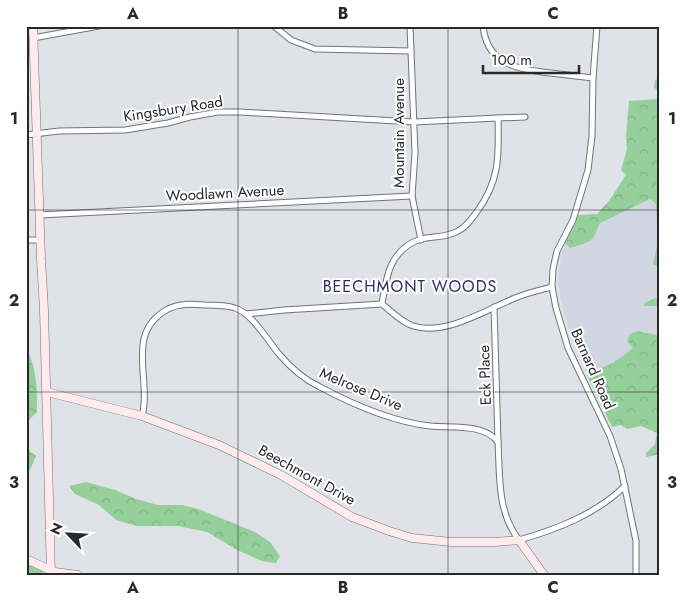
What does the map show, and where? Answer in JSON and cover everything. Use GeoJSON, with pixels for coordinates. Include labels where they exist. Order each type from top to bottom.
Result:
{"type":"FeatureCollection","features":[{"type":"Feature","properties":{"kind":"street"},"geometry":{"type":"LineString","coordinates":[[33,26],[30,51],[37,134],[47,392],[51,572]]}},
{"type":"Feature","properties":{"kind":"street"},"geometry":{"type":"LineString","coordinates":[[33,38],[99,26]]}},
{"type":"Feature","properties":{"kind":"street"},"geometry":{"type":"LineString","coordinates":[[274,26],[291,40],[315,49],[411,51]]}},
{"type":"Feature","properties":{"kind":"street","name":"Mountain Avenue"},"geometry":{"type":"LineString","coordinates":[[410,26],[414,122],[412,196],[421,240]]}},
{"type":"Feature","properties":{"kind":"street"},"geometry":{"type":"LineString","coordinates":[[483,26],[488,45],[508,65],[526,70],[593,78]]}},
{"type":"Feature","properties":{"kind":"street","name":"Barnard Road"},"geometry":{"type":"LineString","coordinates":[[597,26],[593,78],[592,136],[587,175],[573,220],[557,250],[552,287],[567,344],[610,436],[625,486],[636,541],[636,575]]}},
{"type":"Feature","properties":{"kind":"street","name":"Kingsbury Road"},"geometry":{"type":"LineString","coordinates":[[26,135],[59,131],[125,130],[218,112],[414,122],[525,117]]}},
{"type":"Feature","properties":{"kind":"street"},"geometry":{"type":"LineString","coordinates":[[382,304],[385,281],[390,267],[402,251],[421,240],[446,236],[466,226],[487,198],[496,168],[498,118]]}},
{"type":"Feature","properties":{"kind":"street","name":"Woodlawn Avenue"},"geometry":{"type":"LineString","coordinates":[[40,215],[412,196]]}},
{"type":"Feature","properties":{"kind":"street"},"geometry":{"type":"LineString","coordinates":[[26,240],[40,240]]}},
{"type":"Feature","properties":{"kind":"street"},"geometry":{"type":"LineString","coordinates":[[142,416],[145,396],[141,355],[147,330],[160,315],[182,304],[236,308],[246,314],[382,304],[404,322],[422,328],[430,328],[475,317],[531,292],[552,287]]}},
{"type":"Feature","properties":{"kind":"street","name":"Eck Place"},"geometry":{"type":"LineString","coordinates":[[494,307],[498,442]]}},
{"type":"Feature","properties":{"kind":"street","name":"Melrose Drive"},"geometry":{"type":"LineString","coordinates":[[246,314],[294,369],[306,379],[332,394],[407,422],[472,428],[487,433],[498,442]]}},
{"type":"Feature","properties":{"kind":"street","name":"Beechmont Drive"},"geometry":{"type":"LineString","coordinates":[[47,392],[142,416],[200,437],[252,460],[352,517],[381,529],[412,538],[443,542],[519,540]]}},
{"type":"Feature","properties":{"kind":"street"},"geometry":{"type":"LineString","coordinates":[[498,442],[499,483],[502,501],[513,532],[544,575]]}},
{"type":"Feature","properties":{"kind":"street"},"geometry":{"type":"LineString","coordinates":[[519,540],[583,516],[606,503],[625,486]]}},
{"type":"Feature","properties":{"kind":"street"},"geometry":{"type":"LineString","coordinates":[[26,559],[51,572],[78,575]]}},
{"type":"Feature","properties":{"kind":"shaded area"},"geometry":{"type":"Polygon","coordinates":[[[650,199],[656,204],[660,221],[660,351],[590,381],[573,342],[561,301],[558,283],[561,253],[568,238],[589,230],[601,218],[650,199]]]}},
{"type":"Feature","properties":{"kind":"green space"},"geometry":{"type":"Polygon","coordinates":[[[660,78],[660,226],[657,224],[656,204],[650,199],[600,223],[591,240],[570,248],[565,243],[579,215],[597,214],[609,201],[626,175],[621,170],[627,149],[626,135],[629,101],[658,99],[659,93],[654,87],[655,80],[660,78]]]}},
{"type":"Feature","properties":{"kind":"green space"},"geometry":{"type":"Polygon","coordinates":[[[660,233],[660,267],[653,264],[660,233]]]}},
{"type":"Feature","properties":{"kind":"green space"},"geometry":{"type":"Polygon","coordinates":[[[660,296],[660,306],[644,306],[644,303],[660,296]]]}},
{"type":"Feature","properties":{"kind":"green space"},"geometry":{"type":"Polygon","coordinates":[[[638,331],[660,336],[660,454],[646,457],[646,453],[655,444],[657,433],[641,426],[627,429],[621,425],[612,427],[587,375],[628,353],[633,348],[627,341],[630,334],[638,331]]]}},
{"type":"Feature","properties":{"kind":"green space"},"geometry":{"type":"Polygon","coordinates":[[[26,347],[36,379],[37,412],[26,423],[26,347]]]}},
{"type":"Feature","properties":{"kind":"green space"},"geometry":{"type":"Polygon","coordinates":[[[28,450],[36,456],[30,470],[26,472],[26,451],[28,450]]]}},
{"type":"Feature","properties":{"kind":"green space"},"geometry":{"type":"Polygon","coordinates":[[[86,482],[158,505],[182,505],[201,510],[255,532],[270,542],[280,556],[276,563],[262,561],[237,550],[207,532],[178,526],[137,526],[116,520],[99,505],[75,494],[69,486],[86,482]]]}},
{"type":"Feature","properties":{"kind":"green space"},"geometry":{"type":"Polygon","coordinates":[[[26,562],[42,570],[45,575],[26,575],[26,562]]]}},
{"type":"Feature","properties":{"kind":"waterway"},"geometry":{"type":"LineString","coordinates":[[26,573],[32,575]]}},
{"type":"Feature","properties":{"kind":"district","name":"BEECHMONT WOODS"},"geometry":{"type":"Point","coordinates":[410,286]}}]}
